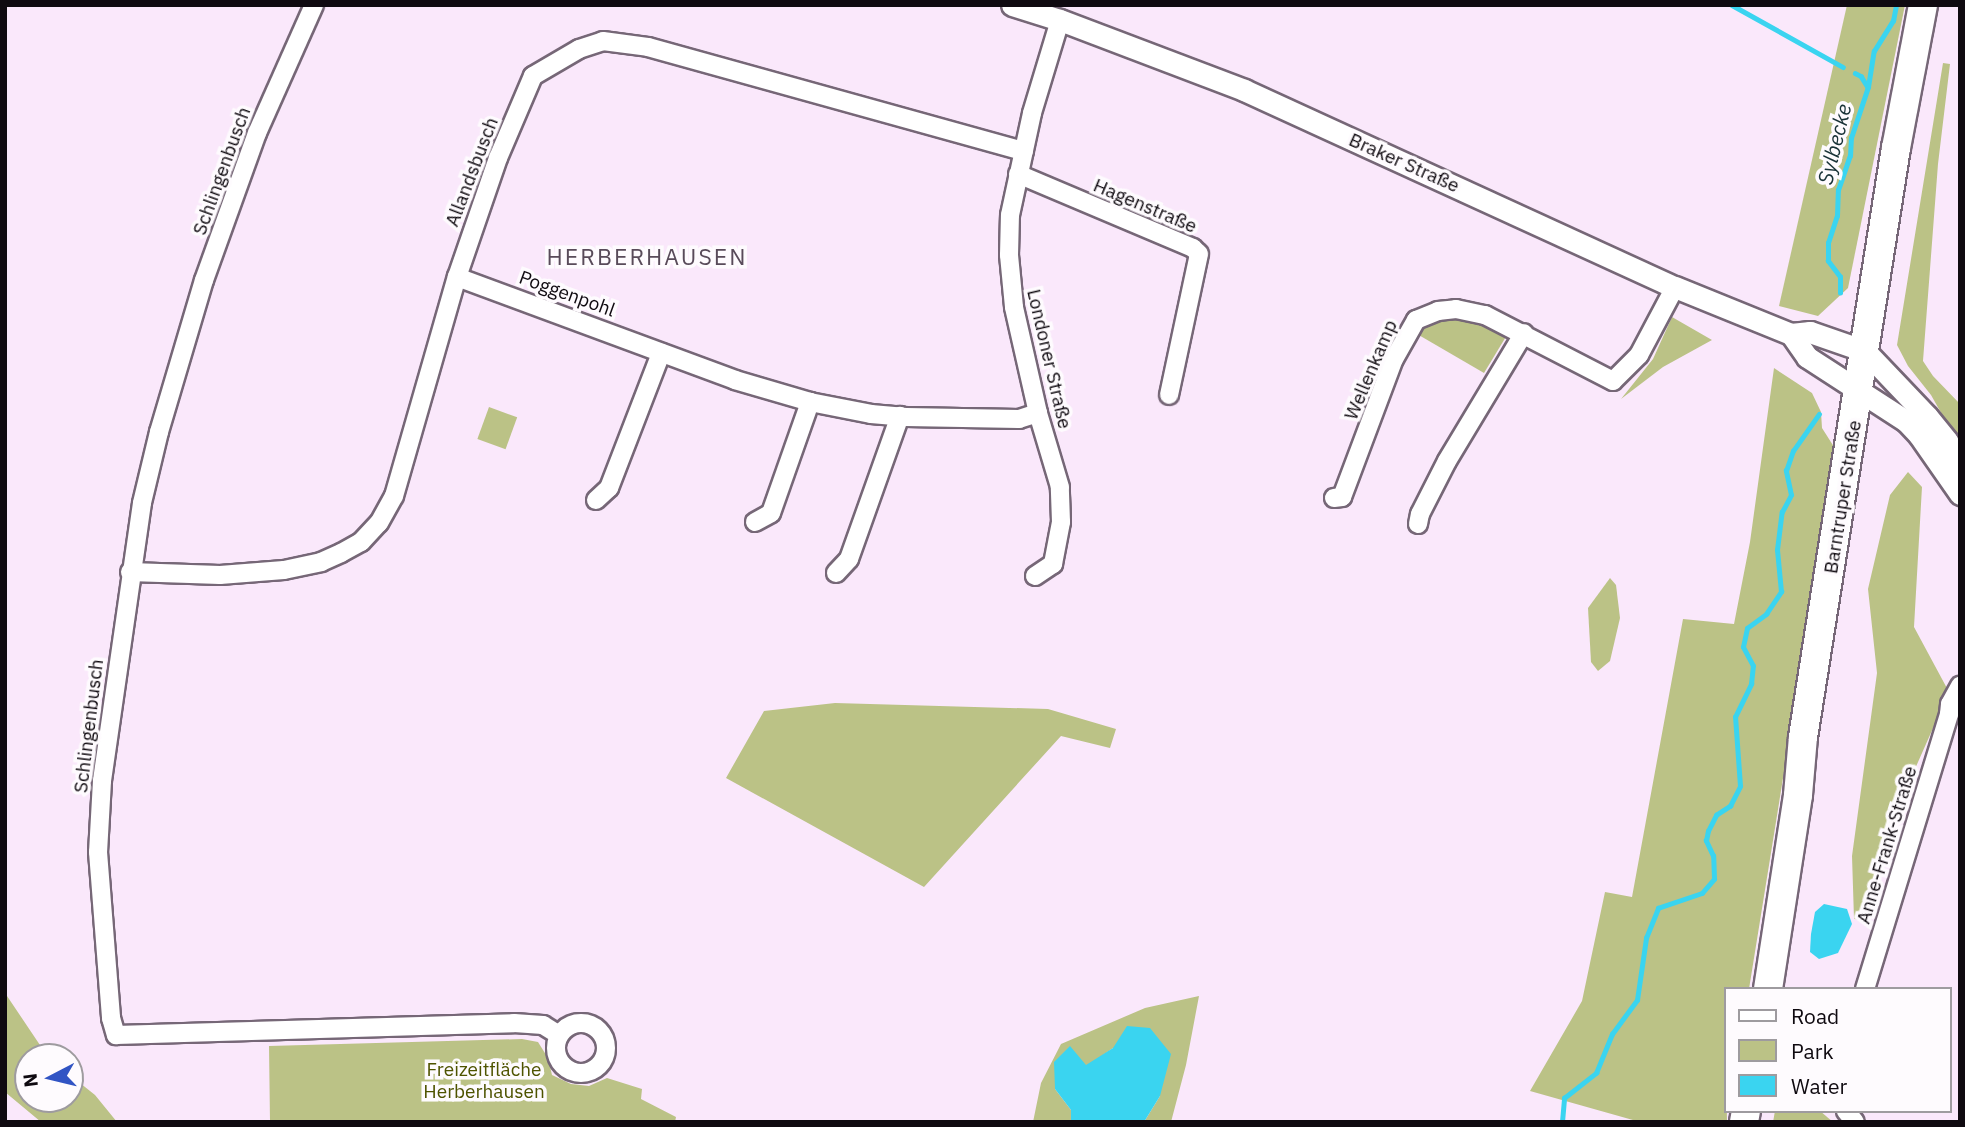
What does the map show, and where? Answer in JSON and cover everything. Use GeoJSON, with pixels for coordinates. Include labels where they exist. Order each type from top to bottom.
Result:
{"type":"FeatureCollection","features":[{"type":"Feature","properties":{"kind":"main road","name":"Barntruper Straße"},"geometry":{"type":"LineString","coordinates":[[1768,987],[1794,822],[1804,737],[1904,102],[1923,5]]}},
{"type":"Feature","properties":{"kind":"street","name":"Schlingenbusch"},"geometry":{"type":"LineString","coordinates":[[314,5],[257,133],[191,318],[159,432],[130,572],[105,745],[98,852],[111,1018],[116,1035],[514,1023],[543,1026],[559,1035]]}},
{"type":"Feature","properties":{"kind":"street","name":"Braker Straße"},"geometry":{"type":"LineString","coordinates":[[1012,5],[1060,20],[1244,90],[1675,287],[1791,334],[1810,332],[1865,351]]}},
{"type":"Feature","properties":{"kind":"street","name":"Londoner Straße"},"geometry":{"type":"LineString","coordinates":[[1035,576],[1053,564],[1062,506],[1059,476],[1038,414],[1019,335],[1011,284],[1010,215],[1032,113],[1060,20]]}},
{"type":"Feature","properties":{"kind":"street","name":"Allandsbusch"},"geometry":{"type":"LineString","coordinates":[[130,572],[220,575],[284,570],[321,562],[361,542],[379,523],[394,496],[483,196],[533,76],[579,49],[603,41],[648,47],[774,85],[1024,151]]}},
{"type":"Feature","properties":{"kind":"street","name":"Hagenstraße"},"geometry":{"type":"LineString","coordinates":[[1018,174],[1193,248],[1199,254],[1169,396]]}},
{"type":"Feature","properties":{"kind":"street","name":"Poggenpohl"},"geometry":{"type":"LineString","coordinates":[[457,277],[620,335],[735,380],[810,402],[900,416],[1019,419],[1038,414]]}},
{"type":"Feature","properties":{"kind":"street","name":"Wellenkamp"},"geometry":{"type":"LineString","coordinates":[[1334,498],[1342,497],[1394,359],[1416,320],[1437,312],[1456,309],[1485,315],[1613,381],[1639,355],[1675,287]]}},
{"type":"Feature","properties":{"kind":"street"},"geometry":{"type":"LineString","coordinates":[[1418,524],[1420,514],[1447,461],[1524,333]]}},
{"type":"Feature","properties":{"kind":"street","name":"Braker Straße"},"geometry":{"type":"LineString","coordinates":[[1791,334],[1807,357],[1906,421],[1919,435],[1960,494]]}},
{"type":"Feature","properties":{"kind":"street"},"geometry":{"type":"LineString","coordinates":[[1865,351],[1927,415],[1947,441],[1960,465]]}},
{"type":"Feature","properties":{"kind":"street"},"geometry":{"type":"LineString","coordinates":[[596,500],[609,488],[661,353]]}},
{"type":"Feature","properties":{"kind":"street"},"geometry":{"type":"LineString","coordinates":[[755,522],[771,513],[810,402]]}},
{"type":"Feature","properties":{"kind":"street"},"geometry":{"type":"LineString","coordinates":[[836,573],[849,559],[900,416]]}},
{"type":"Feature","properties":{"kind":"street","name":"Anne-Frank-Straße"},"geometry":{"type":"LineString","coordinates":[[1866,987],[1954,710],[1950,704],[1960,686]]}},
{"type":"Feature","properties":{"kind":"green space"},"geometry":{"type":"Polygon","coordinates":[[[1847,5],[1905,5],[1848,288],[1818,316],[1779,306],[1847,5]]]}},
{"type":"Feature","properties":{"kind":"green space"},"geometry":{"type":"Polygon","coordinates":[[[1943,63],[1950,64],[1938,164],[1923,361],[1933,376],[1960,404],[1960,454],[1953,434],[1931,395],[1908,366],[1897,345],[1943,63]]]}},
{"type":"Feature","properties":{"kind":"green space"},"geometry":{"type":"Polygon","coordinates":[[[1439,317],[1482,323],[1507,335],[1484,373],[1417,334],[1439,317]]]}},
{"type":"Feature","properties":{"kind":"green space"},"geometry":{"type":"Polygon","coordinates":[[[1672,317],[1712,340],[1663,367],[1621,399],[1653,359],[1672,317]]]}},
{"type":"Feature","properties":{"kind":"green space"},"geometry":{"type":"Polygon","coordinates":[[[1774,368],[1812,393],[1821,412],[1822,428],[1836,450],[1749,987],[1724,987],[1724,1113],[1727,1113],[1727,1122],[1640,1122],[1530,1091],[1582,1001],[1605,892],[1632,897],[1683,619],[1734,624],[1750,542],[1774,368]]]}},
{"type":"Feature","properties":{"kind":"green space"},"geometry":{"type":"Polygon","coordinates":[[[489,407],[517,417],[506,449],[477,439],[489,407]]]}},
{"type":"Feature","properties":{"kind":"green space"},"geometry":{"type":"Polygon","coordinates":[[[1908,472],[1922,487],[1914,627],[1949,692],[1880,848],[1878,890],[1866,920],[1854,919],[1852,856],[1877,673],[1868,589],[1890,495],[1908,472]]]}},
{"type":"Feature","properties":{"kind":"green space"},"geometry":{"type":"Polygon","coordinates":[[[1610,578],[1616,585],[1620,618],[1610,661],[1598,671],[1591,662],[1588,608],[1610,578]]]}},
{"type":"Feature","properties":{"kind":"green space"},"geometry":{"type":"Polygon","coordinates":[[[835,703],[1048,709],[1116,729],[1110,748],[1061,736],[924,887],[726,778],[764,711],[835,703]]]}},
{"type":"Feature","properties":{"kind":"green space"},"geometry":{"type":"Polygon","coordinates":[[[5,993],[39,1043],[14,1043],[14,1100],[5,1092],[5,993]]]}},
{"type":"Feature","properties":{"kind":"green space"},"geometry":{"type":"Polygon","coordinates":[[[1199,996],[1186,1065],[1171,1122],[1144,1122],[1160,1096],[1113,1048],[1055,1089],[1071,1110],[1071,1122],[1033,1122],[1041,1083],[1061,1044],[1145,1008],[1199,996]]]}},
{"type":"Feature","properties":{"kind":"green space","name":"Freizeitfläche Herberhausen"},"geometry":{"type":"Polygon","coordinates":[[[522,1039],[538,1042],[548,1058],[552,1075],[571,1084],[589,1086],[607,1078],[642,1089],[641,1099],[676,1117],[675,1122],[270,1122],[269,1046],[522,1039]]]}},
{"type":"Feature","properties":{"kind":"green space"},"geometry":{"type":"Polygon","coordinates":[[[84,1086],[95,1095],[117,1122],[41,1122],[30,1113],[84,1113],[84,1086]]]}},
{"type":"Feature","properties":{"kind":"green space"},"geometry":{"type":"Polygon","coordinates":[[[1775,1113],[1822,1113],[1833,1122],[1773,1122],[1775,1113]]]}},
{"type":"Feature","properties":{"kind":"water"},"geometry":{"type":"Polygon","coordinates":[[[1824,904],[1847,909],[1852,924],[1838,953],[1819,959],[1810,952],[1811,934],[1815,912],[1824,904]]]}},
{"type":"Feature","properties":{"kind":"water"},"geometry":{"type":"Polygon","coordinates":[[[1127,1026],[1150,1028],[1171,1054],[1160,1096],[1144,1122],[1071,1122],[1071,1110],[1055,1089],[1054,1062],[1070,1046],[1086,1065],[1113,1048],[1127,1026]]]}},
{"type":"Feature","properties":{"kind":"waterway"},"geometry":{"type":"LineString","coordinates":[[1732,5],[1843,67]]}},
{"type":"Feature","properties":{"kind":"waterway","name":"Sylbecke"},"geometry":{"type":"LineString","coordinates":[[1840,293],[1840,277],[1828,261],[1828,243],[1837,216],[1838,190],[1868,87],[1874,51],[1893,21],[1896,5]]}},
{"type":"Feature","properties":{"kind":"waterway"},"geometry":{"type":"LineString","coordinates":[[1855,73],[1861,76],[1868,87]]}},
{"type":"Feature","properties":{"kind":"waterway","name":"Sylbecke"},"geometry":{"type":"LineString","coordinates":[[1562,1122],[1564,1098],[1596,1073],[1612,1034],[1637,1000],[1646,938],[1658,908],[1702,893],[1714,879],[1713,856],[1706,841],[1708,831],[1716,815],[1730,806],[1740,786],[1735,717],[1751,684],[1753,666],[1743,647],[1747,628],[1766,614],[1781,592],[1777,550],[1782,512],[1791,495],[1786,471],[1793,451],[1819,414]]}},
{"type":"Feature","properties":{"kind":"district","name":"HERBERHAUSEN"},"geometry":{"type":"Point","coordinates":[647,256]}}]}
